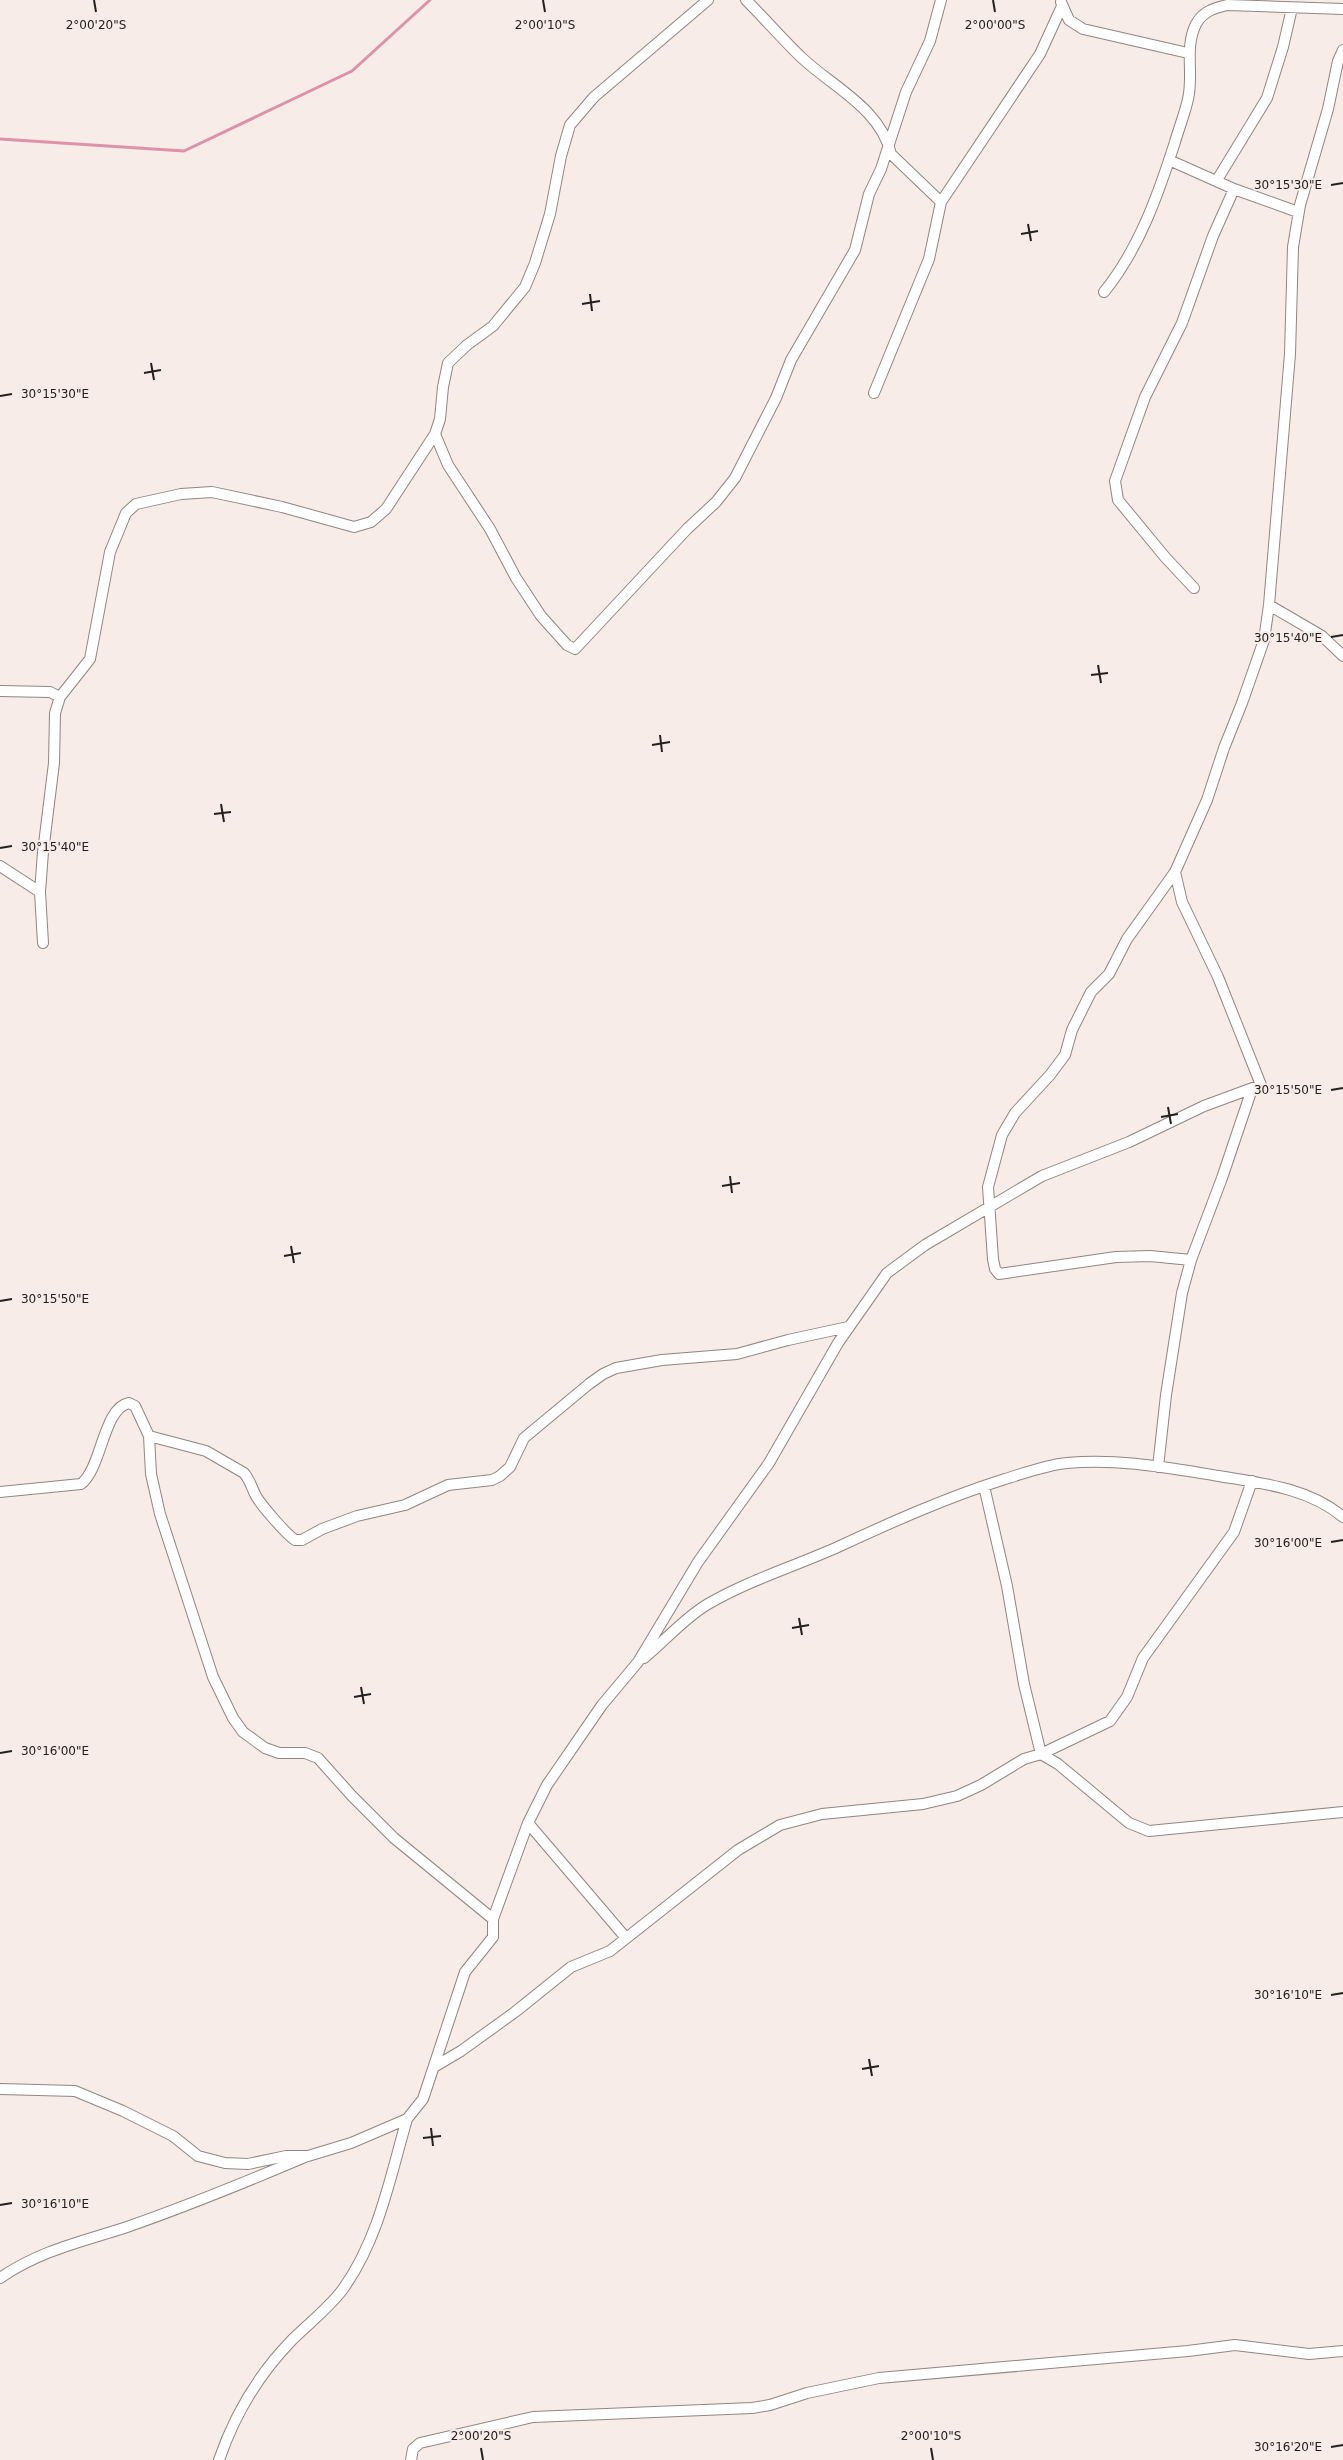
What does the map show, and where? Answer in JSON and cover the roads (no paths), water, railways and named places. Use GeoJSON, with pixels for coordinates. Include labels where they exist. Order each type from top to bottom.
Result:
{"type":"FeatureCollection","features":[{"type":"Feature","properties":{"kind":"street"},"geometry":{"type":"LineString","coordinates":[[43,943],[40,892],[47,808],[54,763],[55,713],[60,697],[90,659],[110,552],[130,507],[155,499],[212,492],[282,507],[348,527],[371,522],[386,509],[435,434],[440,419],[448,363],[467,345],[493,326],[525,287],[550,214],[561,156],[570,125],[594,97],[708,0]]}},
{"type":"Feature","properties":{"kind":"street"},"geometry":{"type":"LineString","coordinates":[[746,0],[802,58],[874,117],[889,144],[891,154],[941,202]]}},
{"type":"Feature","properties":{"kind":"street"},"geometry":{"type":"LineString","coordinates":[[435,434],[448,465],[490,529],[516,578],[541,616],[567,645],[575,649],[687,529],[716,502],[735,478],[776,398],[790,360],[855,250],[869,194],[881,169],[906,92],[930,41],[941,0]]}},
{"type":"Feature","properties":{"kind":"street"},"geometry":{"type":"LineString","coordinates":[[1061,3],[1069,20],[1083,29],[1188,53]]}},
{"type":"Feature","properties":{"kind":"street"},"geometry":{"type":"LineString","coordinates":[[874,393],[929,259],[941,202],[1040,54],[1061,3]]}},
{"type":"Feature","properties":{"kind":"street"},"geometry":{"type":"LineString","coordinates":[[1104,292],[1122,270],[1142,232],[1169,160],[1188,99],[1190,82],[1188,53],[1196,24],[1203,15],[1213,9],[1228,5],[1343,8]]}},
{"type":"Feature","properties":{"kind":"street"},"geometry":{"type":"LineString","coordinates":[[1217,180],[1267,98],[1283,47],[1292,8]]}},
{"type":"Feature","properties":{"kind":"street"},"geometry":{"type":"LineString","coordinates":[[1191,1260],[1150,1256],[1116,1256],[1000,1274],[996,1269],[993,1259],[988,1179],[1008,1123],[1065,1056],[1072,1030],[1091,992],[1109,974],[1126,939],[1175,872],[1207,800],[1264,640],[1269,604],[1290,354],[1293,247],[1298,212],[1328,109],[1338,61],[1343,50]]}},
{"type":"Feature","properties":{"kind":"street"},"geometry":{"type":"LineString","coordinates":[[1169,160],[1234,189],[1298,212]]}},
{"type":"Feature","properties":{"kind":"street"},"geometry":{"type":"LineString","coordinates":[[1194,588],[1165,557],[1118,500],[1116,482],[1145,396],[1182,323],[1234,189]]}},
{"type":"Feature","properties":{"kind":"street"},"geometry":{"type":"LineString","coordinates":[[1269,604],[1322,636],[1343,656]]}},
{"type":"Feature","properties":{"kind":"street"},"geometry":{"type":"LineString","coordinates":[[0,691],[50,692],[60,697]]}},
{"type":"Feature","properties":{"kind":"street"},"geometry":{"type":"LineString","coordinates":[[0,866],[40,892]]}},
{"type":"Feature","properties":{"kind":"street"},"geometry":{"type":"LineString","coordinates":[[219,2460],[226,2441],[259,2379],[291,2341],[340,2292],[360,2264],[375,2230],[407,2118],[423,2099],[465,1972],[493,1937],[493,1919],[528,1823],[547,1785],[602,1705],[638,1662],[698,1562],[778,1448],[848,1327],[893,1268],[925,1245],[989,1205],[1050,1173],[1129,1142],[1213,1102],[1261,1085],[1218,977],[1182,902],[1175,872]]}},
{"type":"Feature","properties":{"kind":"street"},"geometry":{"type":"LineString","coordinates":[[1158,1467],[1178,1316],[1191,1260],[1222,1178],[1252,1089]]}},
{"type":"Feature","properties":{"kind":"street"},"geometry":{"type":"LineString","coordinates":[[149,1436],[206,1451],[238,1468],[249,1478],[258,1499],[285,1532],[295,1540],[302,1540],[340,1521],[405,1505],[448,1485],[492,1480],[500,1476],[510,1467],[524,1438],[602,1374],[616,1368],[662,1360],[737,1354],[788,1340],[848,1327]]}},
{"type":"Feature","properties":{"kind":"street"},"geometry":{"type":"LineString","coordinates":[[0,1492],[81,1484],[96,1462],[116,1413],[126,1403],[135,1406],[149,1436],[151,1474],[160,1514],[213,1677],[233,1718],[243,1732],[265,1748],[279,1753],[306,1753],[318,1758],[382,1826],[493,1919]]}},
{"type":"Feature","properties":{"kind":"street"},"geometry":{"type":"LineString","coordinates":[[638,1662],[706,1605],[722,1596],[890,1521],[1041,1467],[1066,1463],[1108,1462],[1158,1467],[1252,1481],[1307,1495],[1324,1503],[1343,1517]]}},
{"type":"Feature","properties":{"kind":"street"},"geometry":{"type":"LineString","coordinates":[[434,2067],[461,2051],[516,2012],[571,1966],[610,1951],[738,1850],[780,1825],[822,1814],[923,1804],[957,1796],[981,1785],[1024,1759],[1041,1754],[1110,1721],[1127,1697],[1143,1658],[1234,1532],[1252,1481]]}},
{"type":"Feature","properties":{"kind":"street"},"geometry":{"type":"LineString","coordinates":[[984,1486],[1007,1586],[1024,1684],[1041,1754],[1053,1760],[1129,1822],[1150,1831],[1343,1812]]}},
{"type":"Feature","properties":{"kind":"street"},"geometry":{"type":"LineString","coordinates":[[528,1823],[626,1938]]}},
{"type":"Feature","properties":{"kind":"street"},"geometry":{"type":"LineString","coordinates":[[0,2089],[74,2091],[123,2111],[173,2136],[198,2156],[225,2163],[248,2164],[286,2156],[308,2156]]}},
{"type":"Feature","properties":{"kind":"street"},"geometry":{"type":"LineString","coordinates":[[0,2278],[23,2263],[58,2248],[226,2191],[308,2156],[352,2143],[407,2118]]}},
{"type":"Feature","properties":{"kind":"street"},"geometry":{"type":"LineString","coordinates":[[411,2460],[411,2454],[420,2443],[533,2417],[752,2408],[770,2405],[807,2393],[879,2378],[1188,2352],[1230,2345],[1309,2354],[1343,2352]]}},
{"type":"Feature","properties":{"kind":"waterway"},"geometry":{"type":"LineString","coordinates":[[0,139],[184,151],[352,71],[430,0]]}}]}
